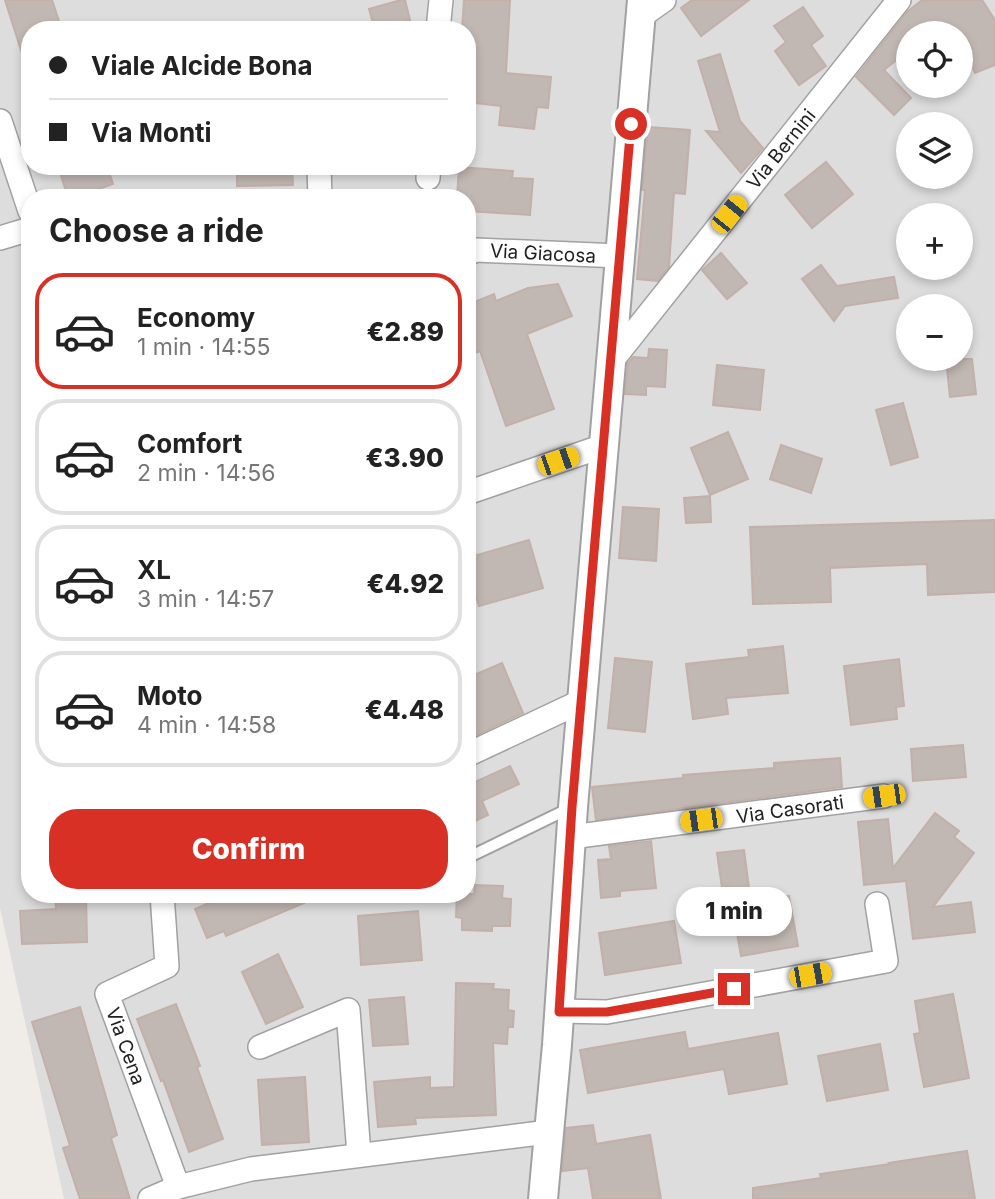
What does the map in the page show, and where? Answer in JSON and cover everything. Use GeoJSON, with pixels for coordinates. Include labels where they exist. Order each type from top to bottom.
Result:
{"type":"FeatureCollection","features":[{"type":"Feature","properties":{"kind":"street"},"geometry":{"type":"LineString","coordinates":[[439,21],[441,0]]}},
{"type":"Feature","properties":{"kind":"street"},"geometry":{"type":"LineString","coordinates":[[543,1199],[559,1012],[572,807],[641,9],[664,0]]}},
{"type":"Feature","properties":{"kind":"street","name":"Via Bernini"},"geometry":{"type":"LineString","coordinates":[[610,363],[899,0]]}},
{"type":"Feature","properties":{"kind":"street"},"geometry":{"type":"LineString","coordinates":[[0,121],[23,189]]}},
{"type":"Feature","properties":{"kind":"street"},"geometry":{"type":"LineString","coordinates":[[0,238],[21,232]]}},
{"type":"Feature","properties":{"kind":"street","name":"Via Giacosa"},"geometry":{"type":"LineString","coordinates":[[476,250],[620,256]]}},
{"type":"Feature","properties":{"kind":"street"},"geometry":{"type":"LineString","coordinates":[[476,490],[603,446]]}},
{"type":"Feature","properties":{"kind":"street"},"geometry":{"type":"LineString","coordinates":[[476,751],[582,701]]}},
{"type":"Feature","properties":{"kind":"street","name":"Via Casorati"},"geometry":{"type":"LineString","coordinates":[[571,838],[884,796]]}},
{"type":"Feature","properties":{"kind":"street","name":"Via Cena"},"geometry":{"type":"LineString","coordinates":[[165,903],[167,966],[107,995],[178,1188]]}},
{"type":"Feature","properties":{"kind":"street"},"geometry":{"type":"LineString","coordinates":[[559,1012],[607,1012],[886,961],[877,904]]}},
{"type":"Feature","properties":{"kind":"street"},"geometry":{"type":"LineString","coordinates":[[260,1047],[348,1010],[359,1155]]}},
{"type":"Feature","properties":{"kind":"street"},"geometry":{"type":"LineString","coordinates":[[150,1199],[178,1188],[251,1169],[548,1132]]}},
{"type":"Feature","properties":{"kind":"lane"},"geometry":{"type":"LineString","coordinates":[[476,854],[572,807]]}},
{"type":"Feature","properties":{"kind":"shaded area"},"geometry":{"type":"Polygon","coordinates":[[[0,0],[995,0],[995,1199],[64,1199],[0,908],[0,0]]]}},
{"type":"Feature","properties":{"kind":"building"},"geometry":{"type":"Polygon","coordinates":[[[5,0],[52,0],[59,21],[21,21],[21,50],[5,0]]]}},
{"type":"Feature","properties":{"kind":"building"},"geometry":{"type":"Polygon","coordinates":[[[405,0],[410,20],[372,21],[369,9],[405,0]]]}},
{"type":"Feature","properties":{"kind":"building"},"geometry":{"type":"Polygon","coordinates":[[[464,0],[510,0],[506,73],[551,77],[548,108],[537,107],[534,129],[499,125],[501,106],[476,103],[476,21],[463,21],[464,0]]]}},
{"type":"Feature","properties":{"kind":"building"},"geometry":{"type":"Polygon","coordinates":[[[692,0],[749,0],[701,36],[681,8],[692,0]]]}},
{"type":"Feature","properties":{"kind":"building"},"geometry":{"type":"Polygon","coordinates":[[[922,0],[982,0],[995,20],[995,65],[975,73],[973,21],[900,21],[922,0]]]}},
{"type":"Feature","properties":{"kind":"building"},"geometry":{"type":"Polygon","coordinates":[[[803,7],[823,36],[811,45],[826,66],[799,85],[775,51],[786,42],[774,26],[803,7]]]}},
{"type":"Feature","properties":{"kind":"building"},"geometry":{"type":"Polygon","coordinates":[[[896,26],[896,60],[884,70],[896,82],[896,98],[911,98],[894,115],[856,77],[896,26]]]}},
{"type":"Feature","properties":{"kind":"building"},"geometry":{"type":"Polygon","coordinates":[[[720,54],[740,121],[763,148],[741,173],[706,131],[720,132],[698,61],[720,54]]]}},
{"type":"Feature","properties":{"kind":"building"},"geometry":{"type":"Polygon","coordinates":[[[648,127],[690,130],[685,194],[674,193],[669,267],[658,281],[637,279],[648,127]]]}},
{"type":"Feature","properties":{"kind":"building"},"geometry":{"type":"Polygon","coordinates":[[[826,162],[853,194],[812,228],[785,195],[826,162]]]}},
{"type":"Feature","properties":{"kind":"building"},"geometry":{"type":"Polygon","coordinates":[[[476,168],[513,171],[512,178],[533,179],[530,215],[476,212],[476,189],[458,189],[458,175],[476,175],[476,168]]]}},
{"type":"Feature","properties":{"kind":"building"},"geometry":{"type":"Polygon","coordinates":[[[61,175],[110,175],[113,184],[99,189],[65,189],[61,175]]]}},
{"type":"Feature","properties":{"kind":"building"},"geometry":{"type":"Polygon","coordinates":[[[237,175],[292,175],[293,185],[237,186],[237,175]]]}},
{"type":"Feature","properties":{"kind":"building"},"geometry":{"type":"Polygon","coordinates":[[[721,253],[747,283],[727,299],[702,270],[721,253]]]}},
{"type":"Feature","properties":{"kind":"building"},"geometry":{"type":"Polygon","coordinates":[[[821,265],[837,286],[894,277],[897,294],[896,298],[845,306],[834,321],[802,279],[821,265]]]}},
{"type":"Feature","properties":{"kind":"building"},"geometry":{"type":"Polygon","coordinates":[[[558,284],[572,316],[527,334],[554,409],[506,426],[480,351],[476,353],[476,301],[494,294],[496,301],[528,288],[558,284]]]}},
{"type":"Feature","properties":{"kind":"building"},"geometry":{"type":"Polygon","coordinates":[[[649,349],[667,350],[665,387],[646,386],[646,395],[625,394],[628,363],[633,357],[648,358],[649,349]]]}},
{"type":"Feature","properties":{"kind":"building"},"geometry":{"type":"Polygon","coordinates":[[[717,365],[764,370],[760,410],[713,405],[717,365]]]}},
{"type":"Feature","properties":{"kind":"building"},"geometry":{"type":"Polygon","coordinates":[[[973,368],[976,394],[950,397],[947,371],[973,371],[973,368]]]}},
{"type":"Feature","properties":{"kind":"building"},"geometry":{"type":"Polygon","coordinates":[[[903,403],[918,457],[891,465],[876,410],[903,403]]]}},
{"type":"Feature","properties":{"kind":"building"},"geometry":{"type":"Polygon","coordinates":[[[728,432],[748,479],[710,495],[691,448],[728,432]]]}},
{"type":"Feature","properties":{"kind":"building"},"geometry":{"type":"Polygon","coordinates":[[[781,445],[822,459],[811,493],[770,479],[781,445]]]}},
{"type":"Feature","properties":{"kind":"building"},"geometry":{"type":"Polygon","coordinates":[[[710,496],[711,522],[686,523],[684,498],[710,496]]]}},
{"type":"Feature","properties":{"kind":"building"},"geometry":{"type":"Polygon","coordinates":[[[623,507],[659,509],[656,561],[619,558],[623,507]]]}},
{"type":"Feature","properties":{"kind":"building"},"geometry":{"type":"Polygon","coordinates":[[[995,520],[995,592],[928,595],[927,564],[830,568],[831,602],[753,604],[750,527],[995,520]]]}},
{"type":"Feature","properties":{"kind":"building"},"geometry":{"type":"Polygon","coordinates":[[[529,540],[543,588],[479,606],[476,596],[476,555],[529,540]]]}},
{"type":"Feature","properties":{"kind":"building"},"geometry":{"type":"Polygon","coordinates":[[[783,646],[788,693],[726,698],[728,714],[693,719],[686,664],[749,657],[748,650],[783,646]]]}},
{"type":"Feature","properties":{"kind":"building"},"geometry":{"type":"Polygon","coordinates":[[[615,658],[652,662],[645,732],[608,728],[615,658]]]}},
{"type":"Feature","properties":{"kind":"building"},"geometry":{"type":"Polygon","coordinates":[[[899,659],[904,706],[896,707],[897,719],[851,725],[844,666],[899,659]]]}},
{"type":"Feature","properties":{"kind":"building"},"geometry":{"type":"Polygon","coordinates":[[[502,663],[523,713],[477,735],[476,674],[502,663]]]}},
{"type":"Feature","properties":{"kind":"building"},"geometry":{"type":"Polygon","coordinates":[[[963,745],[966,777],[913,781],[911,749],[963,745]]]}},
{"type":"Feature","properties":{"kind":"building"},"geometry":{"type":"Polygon","coordinates":[[[840,758],[842,787],[596,820],[592,787],[683,778],[683,775],[774,768],[774,763],[840,758]]]}},
{"type":"Feature","properties":{"kind":"building"},"geometry":{"type":"Polygon","coordinates":[[[510,766],[519,784],[482,801],[488,815],[476,821],[476,782],[510,766]]]}},
{"type":"Feature","properties":{"kind":"building"},"geometry":{"type":"Polygon","coordinates":[[[935,813],[959,831],[954,837],[974,853],[933,907],[971,902],[975,932],[913,939],[906,881],[864,885],[858,822],[888,819],[893,868],[935,813]]]}},
{"type":"Feature","properties":{"kind":"building"},"geometry":{"type":"Polygon","coordinates":[[[651,841],[656,888],[620,891],[620,896],[601,898],[598,860],[611,859],[609,846],[651,841]]]}},
{"type":"Feature","properties":{"kind":"building"},"geometry":{"type":"Polygon","coordinates":[[[744,850],[751,903],[789,896],[798,946],[741,956],[729,887],[722,888],[717,853],[744,850]]]}},
{"type":"Feature","properties":{"kind":"building"},"geometry":{"type":"Polygon","coordinates":[[[476,885],[503,886],[502,898],[511,899],[510,926],[492,926],[492,931],[462,930],[462,918],[456,917],[457,903],[476,903],[476,885]]]}},
{"type":"Feature","properties":{"kind":"building"},"geometry":{"type":"Polygon","coordinates":[[[56,903],[86,903],[87,942],[22,944],[20,911],[56,909],[56,903]]]}},
{"type":"Feature","properties":{"kind":"building"},"geometry":{"type":"Polygon","coordinates":[[[209,903],[304,903],[226,936],[224,931],[207,938],[195,909],[209,903]]]}},
{"type":"Feature","properties":{"kind":"building"},"geometry":{"type":"Polygon","coordinates":[[[418,911],[422,960],[361,965],[358,916],[418,911]]]}},
{"type":"Feature","properties":{"kind":"building"},"geometry":{"type":"Polygon","coordinates":[[[674,921],[681,963],[605,975],[599,933],[674,921]]]}},
{"type":"Feature","properties":{"kind":"building"},"geometry":{"type":"Polygon","coordinates":[[[278,954],[303,1007],[266,1024],[242,972],[278,954]]]}},
{"type":"Feature","properties":{"kind":"building"},"geometry":{"type":"Polygon","coordinates":[[[456,983],[494,984],[493,989],[509,990],[508,1010],[514,1011],[513,1027],[508,1027],[507,1044],[493,1043],[496,1115],[415,1118],[416,1124],[378,1127],[374,1082],[430,1077],[430,1088],[454,1087],[456,983]]]}},
{"type":"Feature","properties":{"kind":"building"},"geometry":{"type":"Polygon","coordinates":[[[953,994],[969,1078],[924,1087],[914,1034],[920,1033],[915,1001],[953,994]]]}},
{"type":"Feature","properties":{"kind":"building"},"geometry":{"type":"Polygon","coordinates":[[[404,997],[408,1044],[373,1046],[369,1000],[404,997]]]}},
{"type":"Feature","properties":{"kind":"building"},"geometry":{"type":"Polygon","coordinates":[[[176,1004],[200,1066],[197,1067],[223,1139],[189,1152],[137,1019],[176,1004]]]}},
{"type":"Feature","properties":{"kind":"building"},"geometry":{"type":"Polygon","coordinates":[[[80,1007],[117,1135],[111,1138],[130,1199],[80,1199],[63,1148],[70,1146],[32,1022],[80,1007]]]}},
{"type":"Feature","properties":{"kind":"building"},"geometry":{"type":"Polygon","coordinates":[[[685,1032],[688,1049],[778,1033],[787,1084],[729,1094],[724,1069],[588,1093],[580,1050],[685,1032]]]}},
{"type":"Feature","properties":{"kind":"building"},"geometry":{"type":"Polygon","coordinates":[[[880,1044],[888,1090],[827,1101],[818,1056],[880,1044]]]}},
{"type":"Feature","properties":{"kind":"building"},"geometry":{"type":"Polygon","coordinates":[[[305,1077],[309,1142],[262,1145],[258,1080],[305,1077]]]}},
{"type":"Feature","properties":{"kind":"building"},"geometry":{"type":"Polygon","coordinates":[[[593,1125],[596,1144],[650,1135],[661,1199],[593,1199],[588,1168],[562,1171],[566,1128],[593,1125]]]}},
{"type":"Feature","properties":{"kind":"building"},"geometry":{"type":"Polygon","coordinates":[[[967,1151],[975,1199],[753,1199],[753,1188],[821,1178],[820,1174],[967,1151]]]}},
{"type":"Feature","properties":{"kind":"route"},"geometry":{"type":"LineString","coordinates":[[631,124],[572,807],[559,1012],[607,1012],[734,989]]}}]}
